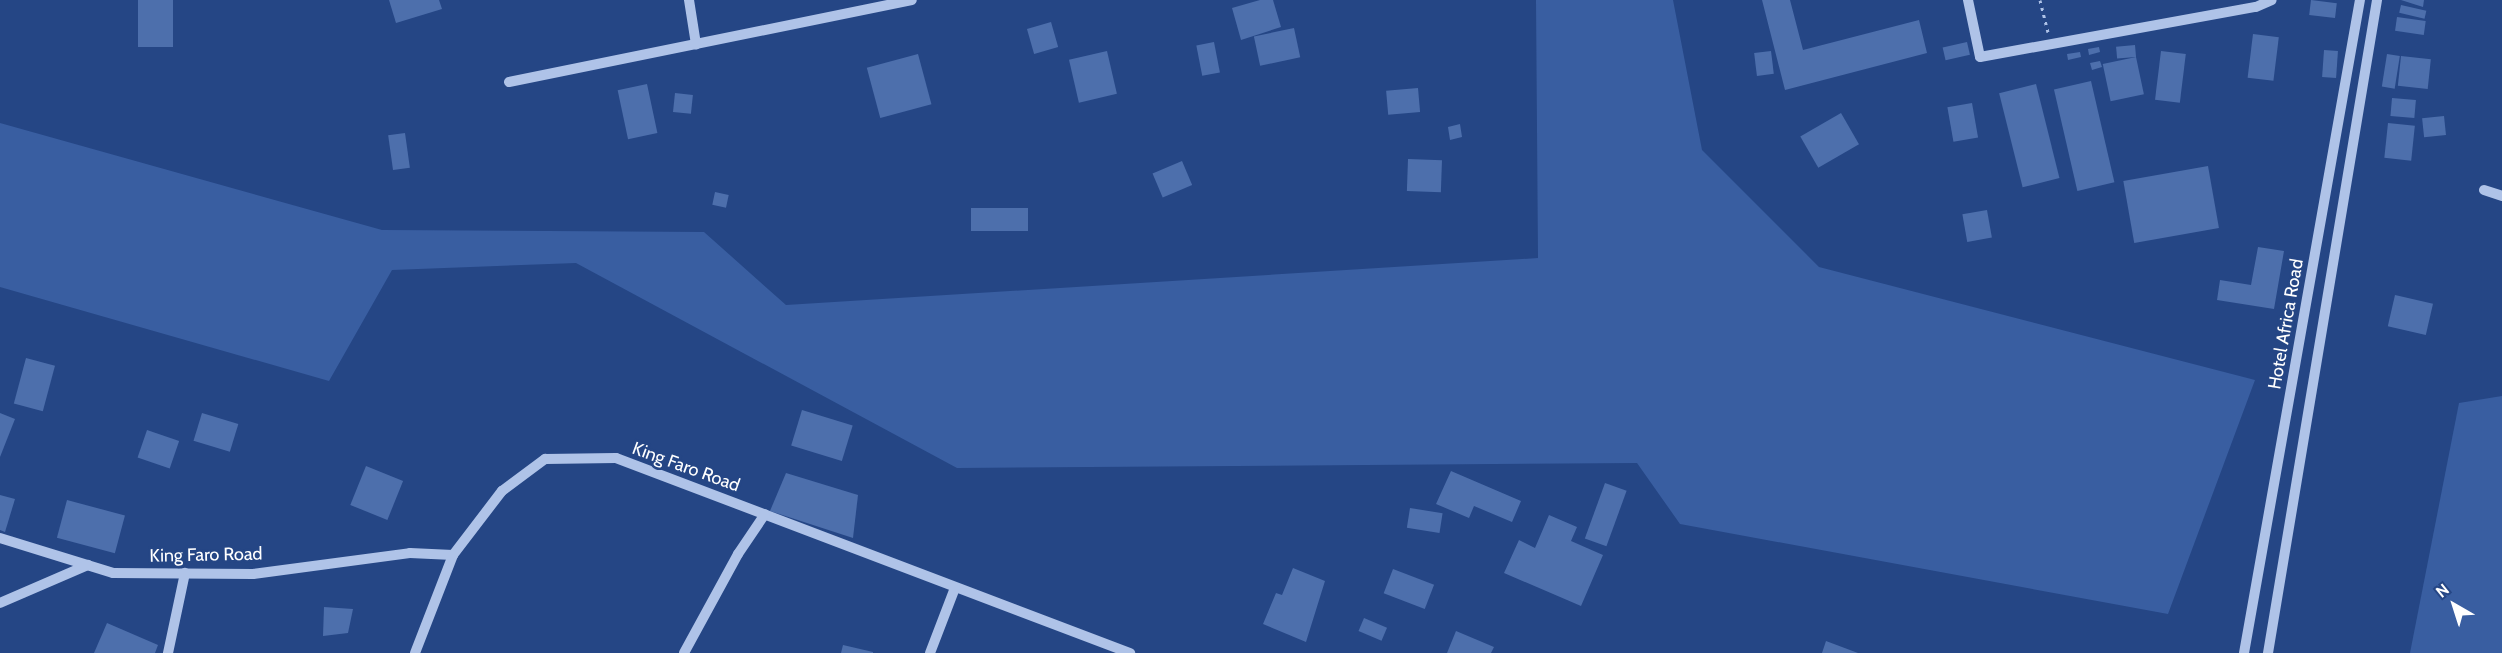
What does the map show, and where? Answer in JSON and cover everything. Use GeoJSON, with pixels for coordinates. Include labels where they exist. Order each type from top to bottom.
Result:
{"type":"FeatureCollection","features":[{"type":"Feature","properties":{"kind":"street"},"geometry":{"type":"LineString","coordinates":[[689,0],[696,44]]}},
{"type":"Feature","properties":{"kind":"street"},"geometry":{"type":"LineString","coordinates":[[509,82],[912,0]]}},
{"type":"Feature","properties":{"kind":"street"},"geometry":{"type":"LineString","coordinates":[[1968,0],[1980,57],[2256,8],[2272,0]]}},
{"type":"Feature","properties":{"kind":"street","name":"Hotel Africa Road"},"geometry":{"type":"LineString","coordinates":[[2244,653],[2360,0]]}},
{"type":"Feature","properties":{"kind":"street","name":"Hotel Africa Road"},"geometry":{"type":"LineString","coordinates":[[2268,653],[2376,0]]}},
{"type":"Feature","properties":{"kind":"street"},"geometry":{"type":"LineString","coordinates":[[2484,189],[2502,196]]}},
{"type":"Feature","properties":{"kind":"street","name":"King Faro Road"},"geometry":{"type":"LineString","coordinates":[[0,538],[113,573],[253,574],[410,553],[453,555],[502,491],[545,459],[616,459],[1130,653]]}},
{"type":"Feature","properties":{"kind":"street"},"geometry":{"type":"LineString","coordinates":[[684,653],[738,554],[765,514]]}},
{"type":"Feature","properties":{"kind":"street"},"geometry":{"type":"LineString","coordinates":[[415,653],[453,555]]}},
{"type":"Feature","properties":{"kind":"street"},"geometry":{"type":"LineString","coordinates":[[0,603],[88,565]]}},
{"type":"Feature","properties":{"kind":"street"},"geometry":{"type":"LineString","coordinates":[[168,653],[185,573]]}},
{"type":"Feature","properties":{"kind":"street"},"geometry":{"type":"LineString","coordinates":[[930,653],[955,588]]}},
{"type":"Feature","properties":{"kind":"path"},"geometry":{"type":"LineString","coordinates":[[2040,0],[2051,45]]}},
{"type":"Feature","properties":{"kind":"shaded area"},"geometry":{"type":"Polygon","coordinates":[[[1536,0],[1673,0],[1702,150],[1819,267],[2255,380],[2168,614],[1680,524],[1637,463],[957,468],[576,263],[392,270],[329,381],[0,287],[0,123],[382,230],[704,232],[786,305],[1538,258],[1536,0]]]}},
{"type":"Feature","properties":{"kind":"shaded area"},"geometry":{"type":"Polygon","coordinates":[[[2502,396],[2502,653],[2410,653],[2459,403],[2502,396]]]}},
{"type":"Feature","properties":{"kind":"building"},"geometry":{"type":"Polygon","coordinates":[[[138,0],[173,0],[173,47],[138,47],[138,0]]]}},
{"type":"Feature","properties":{"kind":"building"},"geometry":{"type":"Polygon","coordinates":[[[389,0],[439,0],[442,9],[396,23],[389,0]]]}},
{"type":"Feature","properties":{"kind":"building"},"geometry":{"type":"Polygon","coordinates":[[[1260,0],[1273,0],[1281,27],[1241,40],[1232,8],[1260,0]]]}},
{"type":"Feature","properties":{"kind":"building"},"geometry":{"type":"Polygon","coordinates":[[[1762,0],[1790,0],[1803,50],[1919,20],[1927,53],[1785,90],[1762,0]]]}},
{"type":"Feature","properties":{"kind":"building"},"geometry":{"type":"Polygon","coordinates":[[[2311,0],[2337,3],[2335,18],[2309,15],[2311,0]]]}},
{"type":"Feature","properties":{"kind":"building"},"geometry":{"type":"Polygon","coordinates":[[[2401,0],[2424,0],[2423,7],[2401,0]]]}},
{"type":"Feature","properties":{"kind":"building"},"geometry":{"type":"Polygon","coordinates":[[[2401,5],[2426,11],[2425,19],[2399,13],[2401,5]]]}},
{"type":"Feature","properties":{"kind":"building"},"geometry":{"type":"Polygon","coordinates":[[[2397,17],[2426,21],[2424,35],[2395,31],[2397,17]]]}},
{"type":"Feature","properties":{"kind":"building"},"geometry":{"type":"Polygon","coordinates":[[[1051,22],[1058,47],[1034,54],[1027,29],[1051,22]]]}},
{"type":"Feature","properties":{"kind":"building"},"geometry":{"type":"Polygon","coordinates":[[[1294,28],[1300,57],[1260,66],[1254,37],[1294,28]]]}},
{"type":"Feature","properties":{"kind":"building"},"geometry":{"type":"Polygon","coordinates":[[[2253,34],[2279,37],[2273,81],[2248,78],[2253,34]]]}},
{"type":"Feature","properties":{"kind":"building"},"geometry":{"type":"Polygon","coordinates":[[[1214,42],[1220,72],[1202,76],[1196,45],[1214,42]]]}},
{"type":"Feature","properties":{"kind":"building"},"geometry":{"type":"Polygon","coordinates":[[[1967,42],[1970,55],[1946,60],[1943,48],[1967,42]]]}},
{"type":"Feature","properties":{"kind":"building"},"geometry":{"type":"Polygon","coordinates":[[[2135,45],[2136,57],[2117,59],[2116,47],[2135,45]]]}},
{"type":"Feature","properties":{"kind":"building"},"geometry":{"type":"Polygon","coordinates":[[[2099,47],[2100,52],[2089,55],[2088,49],[2099,47]]]}},
{"type":"Feature","properties":{"kind":"building"},"geometry":{"type":"Polygon","coordinates":[[[2324,50],[2338,51],[2336,78],[2322,77],[2324,50]]]}},
{"type":"Feature","properties":{"kind":"building"},"geometry":{"type":"Polygon","coordinates":[[[1107,51],[1117,94],[1079,103],[1069,60],[1107,51]]]}},
{"type":"Feature","properties":{"kind":"building"},"geometry":{"type":"Polygon","coordinates":[[[1771,51],[1774,74],[1757,76],[1754,53],[1771,51]]]}},
{"type":"Feature","properties":{"kind":"building"},"geometry":{"type":"Polygon","coordinates":[[[2161,51],[2186,54],[2180,103],[2155,100],[2161,51]]]}},
{"type":"Feature","properties":{"kind":"building"},"geometry":{"type":"Polygon","coordinates":[[[2080,52],[2081,57],[2068,60],[2067,54],[2080,52]]]}},
{"type":"Feature","properties":{"kind":"building"},"geometry":{"type":"Polygon","coordinates":[[[918,54],[931,104],[880,118],[867,68],[918,54]]]}},
{"type":"Feature","properties":{"kind":"building"},"geometry":{"type":"Polygon","coordinates":[[[2387,54],[2400,56],[2395,89],[2382,87],[2387,54]]]}},
{"type":"Feature","properties":{"kind":"building"},"geometry":{"type":"Polygon","coordinates":[[[2401,56],[2431,59],[2428,89],[2398,86],[2401,56]]]}},
{"type":"Feature","properties":{"kind":"building"},"geometry":{"type":"Polygon","coordinates":[[[2136,57],[2144,94],[2111,101],[2103,64],[2136,57]]]}},
{"type":"Feature","properties":{"kind":"building"},"geometry":{"type":"Polygon","coordinates":[[[2100,61],[2102,67],[2092,70],[2090,63],[2100,61]]]}},
{"type":"Feature","properties":{"kind":"building"},"geometry":{"type":"Polygon","coordinates":[[[2091,81],[2114,182],[2077,191],[2054,90],[2091,81]]]}},
{"type":"Feature","properties":{"kind":"building"},"geometry":{"type":"Polygon","coordinates":[[[647,84],[657,133],[628,139],[618,90],[647,84]]]}},
{"type":"Feature","properties":{"kind":"building"},"geometry":{"type":"Polygon","coordinates":[[[2036,84],[2059,178],[2023,187],[1999,93],[2036,84]]]}},
{"type":"Feature","properties":{"kind":"building"},"geometry":{"type":"Polygon","coordinates":[[[1418,88],[1420,112],[1388,115],[1386,91],[1418,88]]]}},
{"type":"Feature","properties":{"kind":"building"},"geometry":{"type":"Polygon","coordinates":[[[675,93],[693,95],[691,114],[673,112],[675,93]]]}},
{"type":"Feature","properties":{"kind":"building"},"geometry":{"type":"Polygon","coordinates":[[[2392,98],[2416,100],[2414,118],[2390,116],[2392,98]]]}},
{"type":"Feature","properties":{"kind":"building"},"geometry":{"type":"Polygon","coordinates":[[[1972,103],[1978,137],[1953,142],[1947,107],[1972,103]]]}},
{"type":"Feature","properties":{"kind":"building"},"geometry":{"type":"Polygon","coordinates":[[[1841,113],[1859,144],[1818,168],[1800,136],[1841,113]]]}},
{"type":"Feature","properties":{"kind":"building"},"geometry":{"type":"Polygon","coordinates":[[[2444,116],[2446,135],[2424,137],[2422,118],[2444,116]]]}},
{"type":"Feature","properties":{"kind":"building"},"geometry":{"type":"Polygon","coordinates":[[[2388,123],[2415,126],[2411,161],[2384,158],[2388,123]]]}},
{"type":"Feature","properties":{"kind":"building"},"geometry":{"type":"Polygon","coordinates":[[[1460,124],[1462,137],[1450,140],[1448,127],[1460,124]]]}},
{"type":"Feature","properties":{"kind":"building"},"geometry":{"type":"Polygon","coordinates":[[[405,133],[410,168],[393,170],[388,135],[405,133]]]}},
{"type":"Feature","properties":{"kind":"building"},"geometry":{"type":"Polygon","coordinates":[[[1408,159],[1442,160],[1441,192],[1407,191],[1408,159]]]}},
{"type":"Feature","properties":{"kind":"building"},"geometry":{"type":"Polygon","coordinates":[[[1182,161],[1192,185],[1163,197],[1153,174],[1182,161]]]}},
{"type":"Feature","properties":{"kind":"building"},"geometry":{"type":"Polygon","coordinates":[[[2208,166],[2219,228],[2134,243],[2123,181],[2208,166]]]}},
{"type":"Feature","properties":{"kind":"building"},"geometry":{"type":"Polygon","coordinates":[[[715,192],[729,195],[726,208],[712,205],[715,192]]]}},
{"type":"Feature","properties":{"kind":"building"},"geometry":{"type":"Polygon","coordinates":[[[971,208],[1028,208],[1028,231],[971,231],[971,208]]]}},
{"type":"Feature","properties":{"kind":"building"},"geometry":{"type":"Polygon","coordinates":[[[1987,210],[1992,238],[1967,242],[1962,214],[1987,210]]]}},
{"type":"Feature","properties":{"kind":"building"},"geometry":{"type":"Polygon","coordinates":[[[2258,247],[2284,251],[2274,309],[2217,300],[2220,280],[2251,285],[2258,247]]]}},
{"type":"Feature","properties":{"kind":"building"},"geometry":{"type":"Polygon","coordinates":[[[2395,295],[2433,304],[2426,335],[2388,326],[2395,295]]]}},
{"type":"Feature","properties":{"kind":"building"},"geometry":{"type":"Polygon","coordinates":[[[26,358],[55,366],[43,411],[14,403],[26,358]]]}},
{"type":"Feature","properties":{"kind":"building"},"geometry":{"type":"Polygon","coordinates":[[[802,410],[853,425],[842,461],[791,445],[802,410]]]}},
{"type":"Feature","properties":{"kind":"building"},"geometry":{"type":"Polygon","coordinates":[[[0,413],[15,419],[0,457],[0,413]]]}},
{"type":"Feature","properties":{"kind":"building"},"geometry":{"type":"Polygon","coordinates":[[[202,413],[238,424],[230,452],[194,441],[202,413]]]}},
{"type":"Feature","properties":{"kind":"building"},"geometry":{"type":"Polygon","coordinates":[[[147,430],[179,441],[170,468],[138,457],[147,430]]]}},
{"type":"Feature","properties":{"kind":"building"},"geometry":{"type":"Polygon","coordinates":[[[366,466],[403,481],[387,520],[350,505],[366,466]]]}},
{"type":"Feature","properties":{"kind":"building"},"geometry":{"type":"Polygon","coordinates":[[[1451,471],[1521,501],[1512,522],[1474,506],[1469,518],[1436,504],[1451,471]]]}},
{"type":"Feature","properties":{"kind":"building"},"geometry":{"type":"Polygon","coordinates":[[[786,473],[858,495],[853,538],[770,511],[786,473]]]}},
{"type":"Feature","properties":{"kind":"building"},"geometry":{"type":"Polygon","coordinates":[[[1605,483],[1627,491],[1606,546],[1585,538],[1605,483]]]}},
{"type":"Feature","properties":{"kind":"building"},"geometry":{"type":"Polygon","coordinates":[[[0,495],[15,499],[5,532],[0,530],[0,495]]]}},
{"type":"Feature","properties":{"kind":"building"},"geometry":{"type":"Polygon","coordinates":[[[67,500],[125,516],[115,553],[57,538],[67,500]]]}},
{"type":"Feature","properties":{"kind":"building"},"geometry":{"type":"Polygon","coordinates":[[[1410,508],[1443,513],[1439,533],[1407,528],[1410,508]]]}},
{"type":"Feature","properties":{"kind":"building"},"geometry":{"type":"Polygon","coordinates":[[[1549,515],[1577,527],[1571,541],[1603,555],[1581,606],[1504,573],[1519,540],[1535,548],[1549,515]]]}},
{"type":"Feature","properties":{"kind":"building"},"geometry":{"type":"Polygon","coordinates":[[[1293,568],[1325,581],[1306,642],[1263,624],[1276,593],[1282,595],[1293,568]]]}},
{"type":"Feature","properties":{"kind":"building"},"geometry":{"type":"Polygon","coordinates":[[[1393,569],[1434,585],[1425,609],[1384,593],[1393,569]]]}},
{"type":"Feature","properties":{"kind":"building"},"geometry":{"type":"Polygon","coordinates":[[[324,607],[353,609],[348,633],[323,636],[324,607]]]}},
{"type":"Feature","properties":{"kind":"building"},"geometry":{"type":"Polygon","coordinates":[[[1364,618],[1387,628],[1382,641],[1359,631],[1364,618]]]}},
{"type":"Feature","properties":{"kind":"building"},"geometry":{"type":"Polygon","coordinates":[[[107,623],[158,645],[155,653],[94,653],[107,623]]]}},
{"type":"Feature","properties":{"kind":"building"},"geometry":{"type":"Polygon","coordinates":[[[1456,631],[1494,647],[1491,653],[1447,653],[1456,631]]]}},
{"type":"Feature","properties":{"kind":"building"},"geometry":{"type":"Polygon","coordinates":[[[1826,641],[1858,653],[1822,653],[1826,641]]]}},
{"type":"Feature","properties":{"kind":"building"},"geometry":{"type":"Polygon","coordinates":[[[843,645],[873,652],[873,653],[841,653],[843,645]]]}}]}
